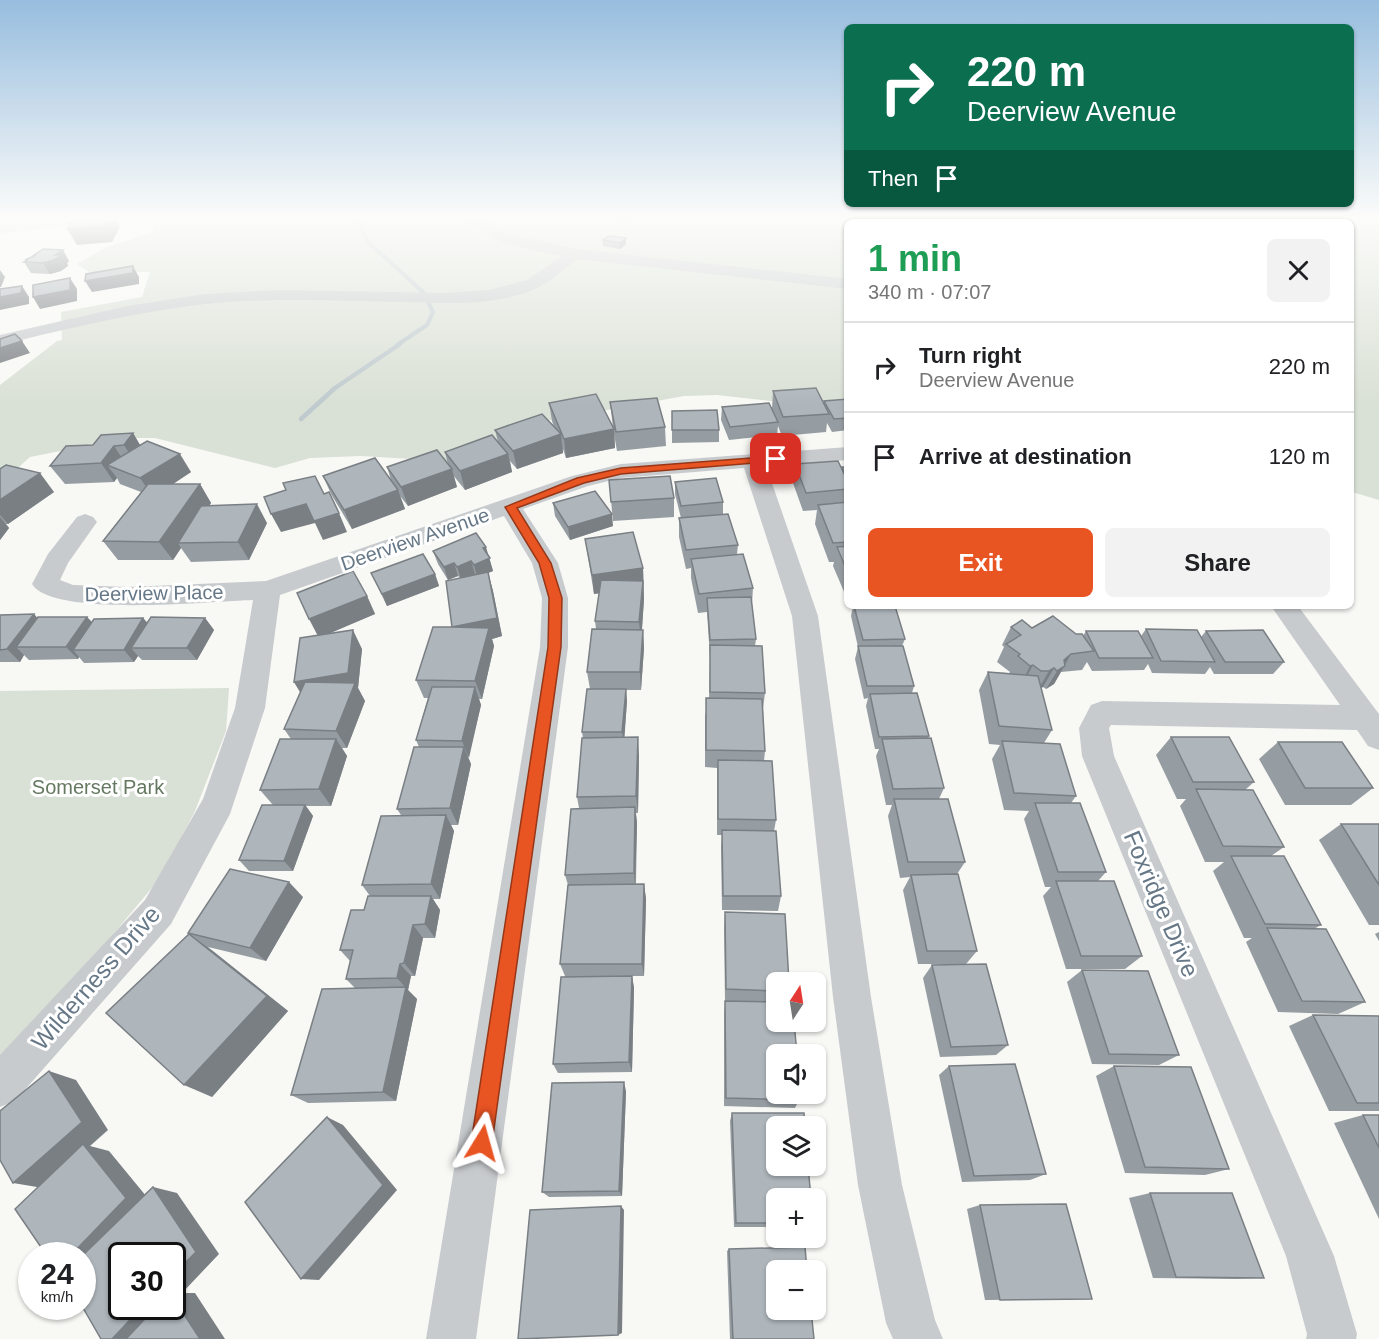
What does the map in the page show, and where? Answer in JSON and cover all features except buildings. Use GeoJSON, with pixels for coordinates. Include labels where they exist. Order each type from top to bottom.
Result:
{"type":"FeatureCollection","features":[{"type":"Feature","properties":{"kind":"street"},"geometry":{"type":"LineString","coordinates":[[0,340],[141,310],[206,299],[442,298],[489,295],[517,290],[543,279]]}},
{"type":"Feature","properties":{"kind":"street"},"geometry":{"type":"LineString","coordinates":[[807,279],[844,284]]}},
{"type":"Feature","properties":{"kind":"street","name":"Deerview Avenue"},"geometry":{"type":"LineString","coordinates":[[268,590],[580,481],[621,471],[844,453]]}},
{"type":"Feature","properties":{"kind":"street"},"geometry":{"type":"LineString","coordinates":[[753,461],[805,616],[852,997],[880,1185],[910,1323],[918,1339]]}},
{"type":"Feature","properties":{"kind":"street"},"geometry":{"type":"LineString","coordinates":[[451,1339],[554,647],[555,598],[545,563],[510,507]]}},
{"type":"Feature","properties":{"kind":"street","name":"Deerview Place"},"geometry":{"type":"LineString","coordinates":[[85,522],[57,560],[45,584],[71,594],[128,596],[268,590]]}},
{"type":"Feature","properties":{"kind":"street","name":"Wilderness Drive"},"geometry":{"type":"LineString","coordinates":[[0,1086],[158,912],[218,804],[250,708],[268,590]]}},
{"type":"Feature","properties":{"kind":"street"},"geometry":{"type":"LineString","coordinates":[[1286,609],[1372,727]]}},
{"type":"Feature","properties":{"kind":"street","name":"Foxridge Drive"},"geometry":{"type":"LineString","coordinates":[[1330,1339],[1332,1334],[1310,1256],[1098,756],[1094,728],[1102,713],[1372,727]]}},
{"type":"Feature","properties":{"kind":"green space"},"geometry":{"type":"Polygon","coordinates":[[[148,279],[844,279],[844,398],[798,404],[717,395],[684,396],[541,422],[500,435],[489,453],[466,462],[360,456],[310,458],[275,468],[155,438],[126,438],[30,457],[0,484],[0,385],[57,341],[62,340],[61,312],[142,297],[148,279]]]}},
{"type":"Feature","properties":{"kind":"green space"},"geometry":{"type":"Polygon","coordinates":[[[1354,279],[1379,279],[1379,500],[1354,493],[1354,279]]]}},
{"type":"Feature","properties":{"kind":"green space","name":"Somerset Park"},"geometry":{"type":"Polygon","coordinates":[[[229,688],[226,731],[195,811],[160,878],[100,950],[0,1057],[0,691],[229,688]]]}},
{"type":"Feature","properties":{"kind":"waterway"},"geometry":{"type":"LineString","coordinates":[[397,345],[427,325],[433,312],[423,292],[409,279]]}},
{"type":"Feature","properties":{"kind":"waterway"},"geometry":{"type":"LineString","coordinates":[[301,419],[335,388],[400,344]]}},
{"type":"Feature","properties":{"kind":"route"},"geometry":{"type":"LineString","coordinates":[[482,1143],[554,647],[555,598],[545,563],[510,507],[580,481],[621,471],[776,459]]}}]}
